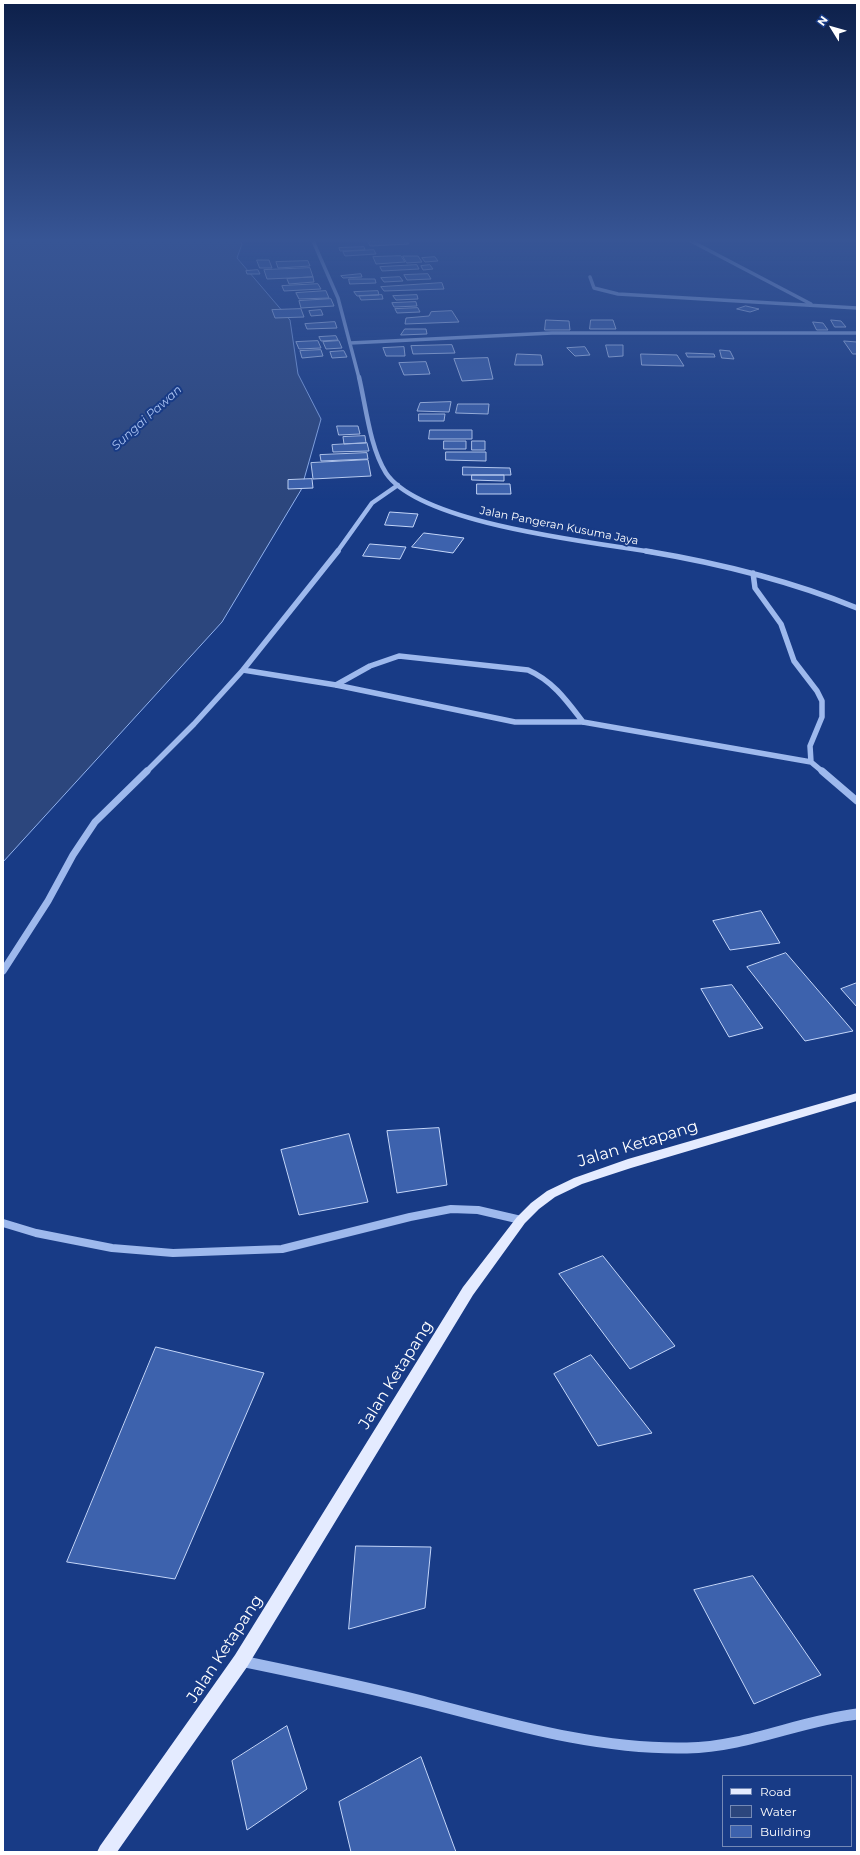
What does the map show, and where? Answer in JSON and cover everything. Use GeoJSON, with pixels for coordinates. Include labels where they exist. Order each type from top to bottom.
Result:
{"type":"FeatureCollection","features":[{"type":"Feature","properties":{"kind":"main road","name":"Jalan Ketapang"},"geometry":{"type":"LineString","coordinates":[[106,1852],[241,1661],[468,1291],[521,1220],[535,1206],[551,1194],[578,1181],[628,1164],[857,1097]]}},
{"type":"Feature","properties":{"kind":"street","name":"Jalan Pangeran Kusuma Jaya"},"geometry":{"type":"LineString","coordinates":[[345,328],[372,435],[380,460],[388,477],[398,486],[436,507],[483,521],[547,534],[686,558],[753,572],[800,586],[857,608]]}},
{"type":"Feature","properties":{"kind":"street"},"geometry":{"type":"LineString","coordinates":[[350,343],[552,333],[857,333]]}},
{"type":"Feature","properties":{"kind":"street"},"geometry":{"type":"LineString","coordinates":[[3,971],[48,901],[73,855],[95,822],[194,724],[243,670],[334,556],[372,503],[382,495],[398,486]]}},
{"type":"Feature","properties":{"kind":"street"},"geometry":{"type":"LineString","coordinates":[[753,572],[752,583],[755,590],[781,624],[787,638],[789,652],[797,666],[817,689],[823,702],[822,714],[810,745],[811,762]]}},
{"type":"Feature","properties":{"kind":"street"},"geometry":{"type":"LineString","coordinates":[[336,685],[370,666],[399,656],[528,670],[539,674],[555,685],[583,722]]}},
{"type":"Feature","properties":{"kind":"street"},"geometry":{"type":"LineString","coordinates":[[243,670],[336,685],[515,722],[583,722],[811,762],[857,801]]}},
{"type":"Feature","properties":{"kind":"street"},"geometry":{"type":"LineString","coordinates":[[3,1224],[36,1233],[112,1248],[173,1252],[232,1252],[282,1249],[410,1217],[451,1209],[478,1210],[521,1220]]}},
{"type":"Feature","properties":{"kind":"street"},"geometry":{"type":"LineString","coordinates":[[241,1661],[338,1682],[589,1741],[681,1748],[739,1743],[837,1716],[857,1714]]}},
{"type":"Feature","properties":{"kind":"water","name":"Sungai Pawan"},"geometry":{"type":"Polygon","coordinates":[[[3,328],[291,328],[298,374],[321,419],[301,490],[222,622],[3,862],[3,328]]]}},
{"type":"Feature","properties":{"kind":"building"},"geometry":{"type":"Polygon","coordinates":[[[306,328],[337,328],[307,329],[306,328]]]}},
{"type":"Feature","properties":{"kind":"building"},"geometry":{"type":"Polygon","coordinates":[[[545,328],[570,328],[570,330],[545,330],[545,328]]]}},
{"type":"Feature","properties":{"kind":"building"},"geometry":{"type":"Polygon","coordinates":[[[590,328],[616,328],[616,329],[590,329],[590,328]]]}},
{"type":"Feature","properties":{"kind":"building"},"geometry":{"type":"Polygon","coordinates":[[[816,328],[826,328],[828,330],[817,330],[816,328]]]}},
{"type":"Feature","properties":{"kind":"building"},"geometry":{"type":"Polygon","coordinates":[[[405,329],[426,329],[427,334],[401,335],[405,329]]]}},
{"type":"Feature","properties":{"kind":"building"},"geometry":{"type":"Polygon","coordinates":[[[336,336],[338,340],[321,341],[319,337],[336,336]]]}},
{"type":"Feature","properties":{"kind":"building"},"geometry":{"type":"Polygon","coordinates":[[[318,341],[321,348],[299,349],[296,342],[318,341]]]}},
{"type":"Feature","properties":{"kind":"building"},"geometry":{"type":"Polygon","coordinates":[[[339,341],[342,348],[326,349],[323,342],[339,341]]]}},
{"type":"Feature","properties":{"kind":"building"},"geometry":{"type":"Polygon","coordinates":[[[844,341],[857,342],[857,354],[853,354],[844,341]]]}},
{"type":"Feature","properties":{"kind":"building"},"geometry":{"type":"Polygon","coordinates":[[[452,345],[455,353],[413,354],[411,346],[452,345]]]}},
{"type":"Feature","properties":{"kind":"building"},"geometry":{"type":"Polygon","coordinates":[[[606,345],[623,345],[623,356],[609,357],[606,345]]]}},
{"type":"Feature","properties":{"kind":"building"},"geometry":{"type":"Polygon","coordinates":[[[404,347],[405,356],[386,356],[383,348],[404,347]]]}},
{"type":"Feature","properties":{"kind":"building"},"geometry":{"type":"Polygon","coordinates":[[[585,347],[590,355],[575,356],[567,348],[585,347]]]}},
{"type":"Feature","properties":{"kind":"building"},"geometry":{"type":"Polygon","coordinates":[[[321,350],[323,356],[302,358],[300,351],[321,350]]]}},
{"type":"Feature","properties":{"kind":"building"},"geometry":{"type":"Polygon","coordinates":[[[720,350],[730,351],[734,359],[722,358],[720,350]]]}},
{"type":"Feature","properties":{"kind":"building"},"geometry":{"type":"Polygon","coordinates":[[[344,351],[347,357],[332,358],[330,352],[344,351]]]}},
{"type":"Feature","properties":{"kind":"building"},"geometry":{"type":"Polygon","coordinates":[[[686,353],[714,354],[715,357],[688,357],[686,353]]]}},
{"type":"Feature","properties":{"kind":"building"},"geometry":{"type":"Polygon","coordinates":[[[517,354],[541,355],[543,365],[515,365],[517,354]]]}},
{"type":"Feature","properties":{"kind":"building"},"geometry":{"type":"Polygon","coordinates":[[[641,354],[677,355],[684,366],[642,365],[641,354]]]}},
{"type":"Feature","properties":{"kind":"building"},"geometry":{"type":"Polygon","coordinates":[[[488,358],[493,379],[462,381],[454,359],[488,358]]]}},
{"type":"Feature","properties":{"kind":"building"},"geometry":{"type":"Polygon","coordinates":[[[426,362],[430,374],[404,375],[399,363],[426,362]]]}},
{"type":"Feature","properties":{"kind":"building"},"geometry":{"type":"Polygon","coordinates":[[[451,402],[449,412],[417,411],[420,403],[451,402]]]}},
{"type":"Feature","properties":{"kind":"building"},"geometry":{"type":"Polygon","coordinates":[[[458,404],[489,404],[488,414],[456,413],[458,404]]]}},
{"type":"Feature","properties":{"kind":"building"},"geometry":{"type":"Polygon","coordinates":[[[419,414],[445,414],[444,421],[419,421],[419,414]]]}},
{"type":"Feature","properties":{"kind":"building"},"geometry":{"type":"Polygon","coordinates":[[[337,426],[358,426],[360,434],[339,435],[337,426]]]}},
{"type":"Feature","properties":{"kind":"building"},"geometry":{"type":"Polygon","coordinates":[[[430,430],[472,430],[472,439],[429,439],[430,430]]]}},
{"type":"Feature","properties":{"kind":"building"},"geometry":{"type":"Polygon","coordinates":[[[365,436],[366,443],[344,444],[343,437],[365,436]]]}},
{"type":"Feature","properties":{"kind":"building"},"geometry":{"type":"Polygon","coordinates":[[[444,441],[466,441],[466,449],[444,449],[444,441]]]}},
{"type":"Feature","properties":{"kind":"building"},"geometry":{"type":"Polygon","coordinates":[[[472,441],[485,441],[485,450],[472,450],[472,441]]]}},
{"type":"Feature","properties":{"kind":"building"},"geometry":{"type":"Polygon","coordinates":[[[367,443],[369,451],[333,452],[332,445],[367,443]]]}},
{"type":"Feature","properties":{"kind":"building"},"geometry":{"type":"Polygon","coordinates":[[[446,452],[486,452],[486,461],[446,460],[446,452]]]}},
{"type":"Feature","properties":{"kind":"building"},"geometry":{"type":"Polygon","coordinates":[[[367,453],[368,459],[321,461],[320,455],[367,453]]]}},
{"type":"Feature","properties":{"kind":"building"},"geometry":{"type":"Polygon","coordinates":[[[368,460],[371,476],[313,479],[311,463],[368,460]]]}},
{"type":"Feature","properties":{"kind":"building"},"geometry":{"type":"Polygon","coordinates":[[[463,467],[510,468],[511,475],[463,475],[463,467]]]}},
{"type":"Feature","properties":{"kind":"building"},"geometry":{"type":"Polygon","coordinates":[[[472,475],[504,475],[504,481],[472,480],[472,475]]]}},
{"type":"Feature","properties":{"kind":"building"},"geometry":{"type":"Polygon","coordinates":[[[312,479],[313,488],[288,489],[288,480],[312,479]]]}},
{"type":"Feature","properties":{"kind":"building"},"geometry":{"type":"Polygon","coordinates":[[[477,484],[510,484],[511,494],[477,494],[477,484]]]}},
{"type":"Feature","properties":{"kind":"building"},"geometry":{"type":"Polygon","coordinates":[[[390,512],[418,514],[413,527],[385,525],[390,512]]]}},
{"type":"Feature","properties":{"kind":"building"},"geometry":{"type":"Polygon","coordinates":[[[424,533],[464,538],[453,553],[412,547],[424,533]]]}},
{"type":"Feature","properties":{"kind":"building"},"geometry":{"type":"Polygon","coordinates":[[[370,544],[406,547],[400,559],[363,556],[370,544]]]}},
{"type":"Feature","properties":{"kind":"building"},"geometry":{"type":"Polygon","coordinates":[[[761,911],[780,943],[730,950],[713,921],[761,911]]]}},
{"type":"Feature","properties":{"kind":"building"},"geometry":{"type":"Polygon","coordinates":[[[786,953],[853,1031],[805,1041],[747,967],[786,953]]]}},
{"type":"Feature","properties":{"kind":"building"},"geometry":{"type":"Polygon","coordinates":[[[857,983],[857,1007],[841,989],[857,983]]]}},
{"type":"Feature","properties":{"kind":"building"},"geometry":{"type":"Polygon","coordinates":[[[732,985],[763,1028],[729,1037],[701,989],[732,985]]]}},
{"type":"Feature","properties":{"kind":"building"},"geometry":{"type":"Polygon","coordinates":[[[439,1128],[447,1185],[397,1193],[387,1131],[439,1128]]]}},
{"type":"Feature","properties":{"kind":"building"},"geometry":{"type":"Polygon","coordinates":[[[349,1134],[368,1202],[299,1215],[281,1150],[349,1134]]]}},
{"type":"Feature","properties":{"kind":"building"},"geometry":{"type":"Polygon","coordinates":[[[603,1256],[675,1346],[630,1369],[559,1274],[603,1256]]]}},
{"type":"Feature","properties":{"kind":"building"},"geometry":{"type":"Polygon","coordinates":[[[156,1347],[264,1373],[175,1579],[67,1562],[156,1347]]]}},
{"type":"Feature","properties":{"kind":"building"},"geometry":{"type":"Polygon","coordinates":[[[591,1355],[652,1433],[598,1446],[554,1374],[591,1355]]]}},
{"type":"Feature","properties":{"kind":"building"},"geometry":{"type":"Polygon","coordinates":[[[356,1546],[431,1547],[425,1608],[349,1629],[356,1546]]]}},
{"type":"Feature","properties":{"kind":"building"},"geometry":{"type":"Polygon","coordinates":[[[753,1576],[821,1675],[754,1704],[694,1590],[753,1576]]]}},
{"type":"Feature","properties":{"kind":"building"},"geometry":{"type":"Polygon","coordinates":[[[287,1726],[307,1789],[247,1830],[232,1761],[287,1726]]]}},
{"type":"Feature","properties":{"kind":"building"},"geometry":{"type":"Polygon","coordinates":[[[421,1757],[456,1852],[351,1852],[339,1802],[421,1757]]]}}]}
